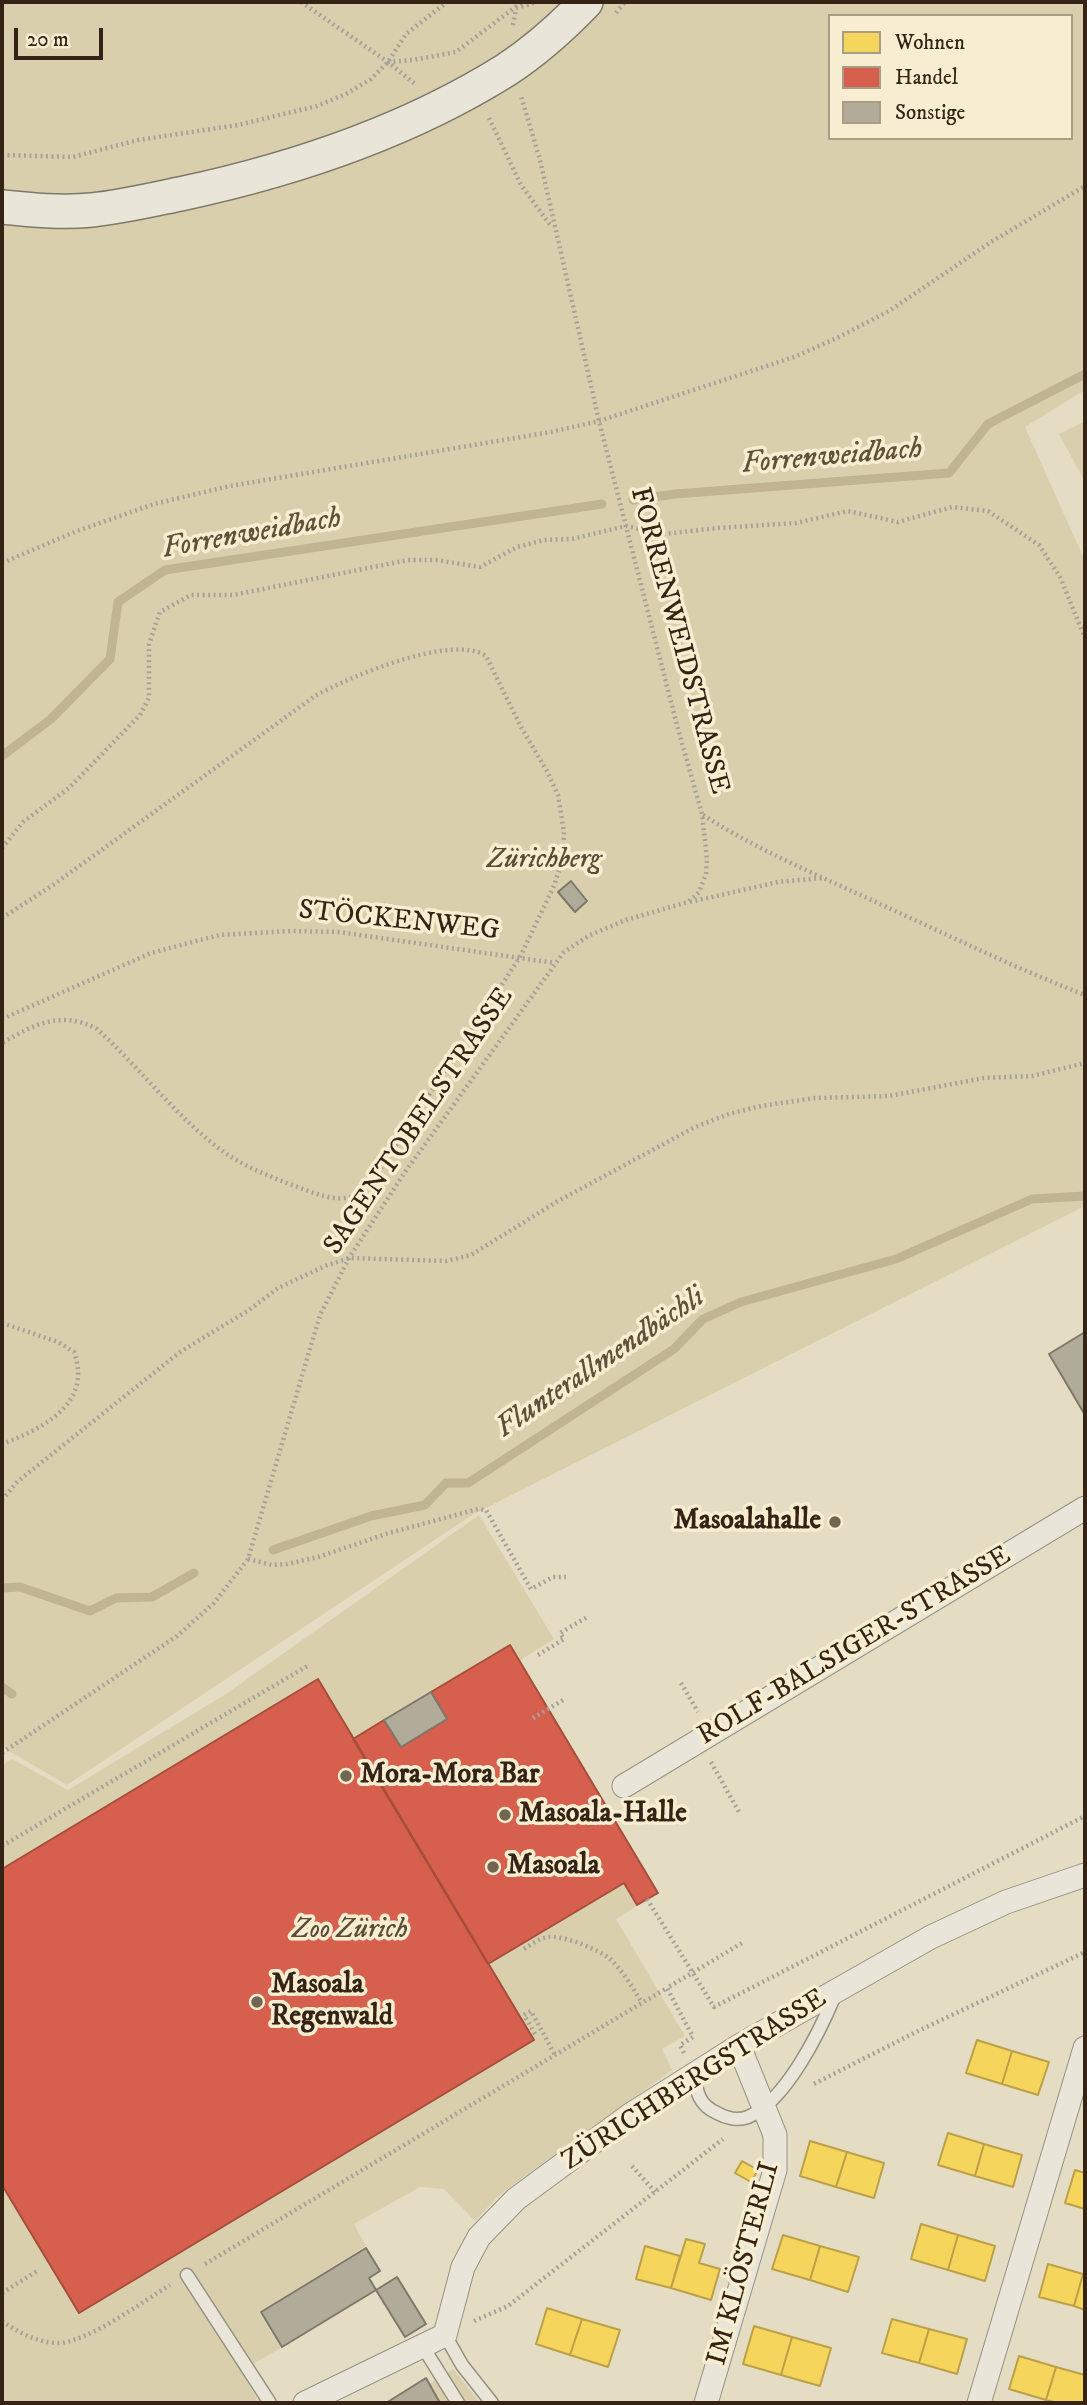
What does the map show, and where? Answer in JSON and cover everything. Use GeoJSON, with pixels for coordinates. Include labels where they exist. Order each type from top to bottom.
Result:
{"type":"FeatureCollection","features":[{"type":"Feature","properties":{"kind":"main road"},"geometry":{"type":"LineString","coordinates":[[2,206],[32,210],[90,211],[209,188],[298,163],[393,128],[437,108],[507,69],[559,29],[586,2]]}},
{"type":"Feature","properties":{"kind":"street","name":"ROLF-BALSIGER-STRASSE"},"geometry":{"type":"LineString","coordinates":[[624,1786],[1085,1508]]}},
{"type":"Feature","properties":{"kind":"street","name":"ZÜRICHBERGSTRASSE"},"geometry":{"type":"LineString","coordinates":[[445,2335],[463,2267],[479,2236],[516,2199],[630,2115],[739,2046],[931,1937],[1006,1902],[1085,1875]]}},
{"type":"Feature","properties":{"kind":"street","name":"IM KLÖSTERLI"},"geometry":{"type":"LineString","coordinates":[[706,2403],[775,2170],[775,2135],[739,2046]]}},
{"type":"Feature","properties":{"kind":"street"},"geometry":{"type":"LineString","coordinates":[[979,2403],[1085,2048]]}},
{"type":"Feature","properties":{"kind":"street"},"geometry":{"type":"LineString","coordinates":[[305,2403],[445,2335]]}},
{"type":"Feature","properties":{"kind":"lane"},"geometry":{"type":"LineString","coordinates":[[695,2074],[696,2094],[708,2109],[726,2118],[746,2118],[765,2106],[787,2082],[823,2023],[837,1990]]}},
{"type":"Feature","properties":{"kind":"lane"},"geometry":{"type":"LineString","coordinates":[[187,2275],[270,2403]]}},
{"type":"Feature","properties":{"kind":"lane"},"geometry":{"type":"LineString","coordinates":[[445,2335],[462,2365],[492,2403]]}},
{"type":"Feature","properties":{"kind":"lane"},"geometry":{"type":"LineString","coordinates":[[423,2347],[457,2403]]}},
{"type":"Feature","properties":{"kind":"path"},"geometry":{"type":"LineString","coordinates":[[301,2],[388,62],[456,52],[522,2]]}},
{"type":"Feature","properties":{"kind":"path"},"geometry":{"type":"LineString","coordinates":[[2,155],[73,157],[138,141],[251,122],[317,106],[346,94],[371,79],[388,62],[406,34],[447,2]]}},
{"type":"Feature","properties":{"kind":"path"},"geometry":{"type":"LineString","coordinates":[[516,9],[537,2]]}},
{"type":"Feature","properties":{"kind":"path","name":"FORRENWEIDSTRASSE"},"geometry":{"type":"LineString","coordinates":[[507,69],[521,97],[537,148],[599,421],[702,814],[747,842],[823,878],[1085,995]]}},
{"type":"Feature","properties":{"kind":"path"},"geometry":{"type":"LineString","coordinates":[[489,118],[521,185],[554,229]]}},
{"type":"Feature","properties":{"kind":"path"},"geometry":{"type":"LineString","coordinates":[[2,563],[77,531],[154,504],[205,492],[551,432],[599,421],[794,357],[889,311],[991,242],[1085,186]]}},
{"type":"Feature","properties":{"kind":"path"},"geometry":{"type":"LineString","coordinates":[[2,848],[23,822],[69,788],[140,715],[149,698],[149,644],[160,612],[191,595],[233,595],[408,560],[436,560],[480,567],[517,547],[544,540],[572,539],[626,526],[664,534],[718,527],[796,523],[848,511],[898,522],[952,507],[988,511],[1039,545],[1060,577],[1085,638]]}},
{"type":"Feature","properties":{"kind":"path"},"geometry":{"type":"LineString","coordinates":[[2,918],[63,878],[315,696],[338,683],[406,659],[467,648],[486,656],[520,727],[547,771],[558,795],[562,813],[563,858],[554,886],[520,957],[371,1183],[352,1199],[323,1197],[265,1175],[238,1161],[192,1124],[97,1029],[81,1021],[53,1020],[25,1030],[2,1043]]}},
{"type":"Feature","properties":{"kind":"path"},"geometry":{"type":"LineString","coordinates":[[688,902],[699,892],[706,874],[708,859],[702,814]]}},
{"type":"Feature","properties":{"kind":"path","name":"SAGENTOBELSTRASSE"},"geometry":{"type":"LineString","coordinates":[[2,1753],[177,1636],[214,1602],[248,1559],[320,1315],[349,1258],[405,1172],[564,952],[590,935],[626,920],[688,902],[778,882],[823,878]]}},
{"type":"Feature","properties":{"kind":"path","name":"STÖCKENWEG"},"geometry":{"type":"LineString","coordinates":[[2,1019],[151,953],[219,935],[291,931],[340,932],[555,964]]}},
{"type":"Feature","properties":{"kind":"path"},"geometry":{"type":"LineString","coordinates":[[2,1500],[17,1482],[180,1352],[249,1310],[278,1288],[324,1266],[349,1258],[446,1261],[471,1255],[558,1201],[672,1139],[695,1127],[750,1108],[805,1099],[889,1096],[984,1078],[1032,1076],[1085,1063]]}},
{"type":"Feature","properties":{"kind":"path"},"geometry":{"type":"LineString","coordinates":[[2,1323],[46,1338],[74,1352],[79,1364],[79,1378],[71,1397],[55,1418],[2,1444]]}},
{"type":"Feature","properties":{"kind":"path"},"geometry":{"type":"LineString","coordinates":[[248,1559],[287,1564],[478,1509],[486,1510],[531,1589],[552,1577],[566,1577]]}},
{"type":"Feature","properties":{"kind":"path"},"geometry":{"type":"LineString","coordinates":[[538,1655],[564,1639],[560,1633],[589,1616]]}},
{"type":"Feature","properties":{"kind":"path"},"geometry":{"type":"LineString","coordinates":[[2,1846],[309,1665]]}},
{"type":"Feature","properties":{"kind":"path"},"geometry":{"type":"LineString","coordinates":[[681,1683],[698,1712]]}},
{"type":"Feature","properties":{"kind":"path"},"geometry":{"type":"LineString","coordinates":[[533,1718],[565,1699]]}},
{"type":"Feature","properties":{"kind":"path"},"geometry":{"type":"LineString","coordinates":[[699,1742],[740,1812]]}},
{"type":"Feature","properties":{"kind":"path"},"geometry":{"type":"LineString","coordinates":[[647,1899],[714,2007],[1085,1816]]}},
{"type":"Feature","properties":{"kind":"path"},"geometry":{"type":"LineString","coordinates":[[524,1949],[545,1937],[556,1937],[593,1948],[610,1959],[642,2003]]}},
{"type":"Feature","properties":{"kind":"path"},"geometry":{"type":"LineString","coordinates":[[2,2321],[27,2337],[57,2343],[81,2338],[742,1943]]}},
{"type":"Feature","properties":{"kind":"path"},"geometry":{"type":"LineString","coordinates":[[667,1988],[693,2037],[680,2045],[695,2074]]}},
{"type":"Feature","properties":{"kind":"path"},"geometry":{"type":"LineString","coordinates":[[535,2034],[524,2015],[531,2011],[555,2055]]}},
{"type":"Feature","properties":{"kind":"path"},"geometry":{"type":"LineString","coordinates":[[632,2166],[655,2192]]}},
{"type":"Feature","properties":{"kind":"path"},"geometry":{"type":"LineString","coordinates":[[2,2293],[37,2271]]}},
{"type":"Feature","properties":{"kind":"green space","name":"Zürichberg"},"geometry":{"type":"Polygon","coordinates":[[[2,2],[1085,2],[1085,390],[1025,427],[1085,561],[1085,1206],[472,1515],[67,1785],[2,1747],[2,2]]]}},
{"type":"Feature","properties":{"kind":"green space"},"geometry":{"type":"Polygon","coordinates":[[[1085,421],[1085,482],[1059,434],[1085,421]]]}},
{"type":"Feature","properties":{"kind":"green space","name":"Zoo Zürich"},"geometry":{"type":"Polygon","coordinates":[[[479,1515],[554,1639],[519,1661],[658,1893],[616,1919],[685,2036],[662,2049],[672,2070],[498,2196],[475,2221],[444,2189],[420,2187],[354,2224],[366,2246],[259,2312],[281,2348],[241,2371],[259,2403],[6,2403],[2,2396],[2,1765],[12,1759],[68,1790],[226,1694],[479,1515]]]}},
{"type":"Feature","properties":{"kind":"green space"},"geometry":{"type":"Polygon","coordinates":[[[453,2369],[480,2403],[386,2403],[426,2378],[429,2384],[453,2369]]]}},
{"type":"Feature","properties":{"kind":"building: Wohnen"},"geometry":{"type":"Polygon","coordinates":[[[977,2040],[1012,2051],[1002,2084],[966,2073],[977,2040]]]}},
{"type":"Feature","properties":{"kind":"building: Wohnen"},"geometry":{"type":"Polygon","coordinates":[[[1012,2051],[1049,2062],[1038,2095],[1002,2084],[1012,2051]]]}},
{"type":"Feature","properties":{"kind":"building: Wohnen"},"geometry":{"type":"Polygon","coordinates":[[[948,2133],[984,2144],[975,2176],[938,2165],[948,2133]]]}},
{"type":"Feature","properties":{"kind":"building: Wohnen"},"geometry":{"type":"Polygon","coordinates":[[[810,2141],[847,2152],[836,2187],[800,2176],[810,2141]]]}},
{"type":"Feature","properties":{"kind":"building: Wohnen"},"geometry":{"type":"Polygon","coordinates":[[[984,2144],[1022,2155],[1013,2187],[975,2176],[984,2144]]]}},
{"type":"Feature","properties":{"kind":"building: Wohnen"},"geometry":{"type":"Polygon","coordinates":[[[847,2152],[884,2163],[874,2198],[836,2187],[847,2152]]]}},
{"type":"Feature","properties":{"kind":"building: Wohnen"},"geometry":{"type":"Polygon","coordinates":[[[742,2161],[758,2170],[751,2182],[735,2173],[742,2161]]]}},
{"type":"Feature","properties":{"kind":"building: Wohnen"},"geometry":{"type":"Polygon","coordinates":[[[1075,2170],[1085,2173],[1085,2209],[1065,2203],[1075,2170]]]}},
{"type":"Feature","properties":{"kind":"building: Wohnen"},"geometry":{"type":"Polygon","coordinates":[[[921,2224],[958,2235],[948,2270],[911,2259],[921,2224]]]}},
{"type":"Feature","properties":{"kind":"building: Wohnen"},"geometry":{"type":"Polygon","coordinates":[[[783,2235],[820,2246],[810,2280],[772,2269],[783,2235]]]}},
{"type":"Feature","properties":{"kind":"building: Wohnen"},"geometry":{"type":"Polygon","coordinates":[[[958,2235],[995,2246],[985,2281],[948,2270],[958,2235]]]}},
{"type":"Feature","properties":{"kind":"building: Wohnen"},"geometry":{"type":"Polygon","coordinates":[[[686,2239],[705,2244],[699,2263],[720,2269],[711,2300],[671,2288],[686,2239]]]}},
{"type":"Feature","properties":{"kind":"building: Wohnen"},"geometry":{"type":"Polygon","coordinates":[[[645,2246],[680,2256],[671,2288],[636,2279],[645,2246]]]}},
{"type":"Feature","properties":{"kind":"building: Wohnen"},"geometry":{"type":"Polygon","coordinates":[[[820,2246],[859,2257],[848,2292],[810,2280],[820,2246]]]}},
{"type":"Feature","properties":{"kind":"building: Wohnen"},"geometry":{"type":"Polygon","coordinates":[[[1048,2264],[1083,2274],[1074,2306],[1039,2297],[1048,2264]]]}},
{"type":"Feature","properties":{"kind":"building: Wohnen"},"geometry":{"type":"Polygon","coordinates":[[[1083,2274],[1085,2275],[1085,2310],[1074,2306],[1083,2274]]]}},
{"type":"Feature","properties":{"kind":"building: Wohnen"},"geometry":{"type":"Polygon","coordinates":[[[547,2308],[582,2319],[570,2355],[536,2344],[547,2308]]]}},
{"type":"Feature","properties":{"kind":"building: Wohnen"},"geometry":{"type":"Polygon","coordinates":[[[582,2319],[620,2330],[608,2367],[570,2355],[582,2319]]]}},
{"type":"Feature","properties":{"kind":"building: Wohnen"},"geometry":{"type":"Polygon","coordinates":[[[892,2319],[929,2329],[919,2363],[882,2353],[892,2319]]]}},
{"type":"Feature","properties":{"kind":"building: Wohnen"},"geometry":{"type":"Polygon","coordinates":[[[754,2326],[792,2337],[781,2375],[743,2364],[754,2326]]]}},
{"type":"Feature","properties":{"kind":"building: Wohnen"},"geometry":{"type":"Polygon","coordinates":[[[929,2329],[967,2339],[957,2374],[919,2363],[929,2329]]]}},
{"type":"Feature","properties":{"kind":"building: Wohnen"},"geometry":{"type":"Polygon","coordinates":[[[792,2337],[831,2348],[820,2386],[781,2375],[792,2337]]]}},
{"type":"Feature","properties":{"kind":"building: Wohnen"},"geometry":{"type":"Polygon","coordinates":[[[1019,2356],[1056,2367],[1046,2400],[1009,2389],[1019,2356]]]}},
{"type":"Feature","properties":{"kind":"building: Wohnen"},"geometry":{"type":"Polygon","coordinates":[[[1056,2367],[1085,2375],[1085,2403],[1046,2400],[1056,2367]]]}},
{"type":"Feature","properties":{"kind":"building: Handel","name":"Masoala-Halle"},"geometry":{"type":"Polygon","coordinates":[[[510,1645],[658,1893],[637,1905],[624,1883],[488,1964],[353,1739],[384,1720],[401,1747],[447,1719],[431,1692],[510,1645]]]}},
{"type":"Feature","properties":{"kind":"building: Handel","name":"Masoala Regenwald"},"geometry":{"type":"Polygon","coordinates":[[[318,1679],[534,2040],[79,2313],[2,2185],[2,1869],[318,1679]]]}},
{"type":"Feature","properties":{"kind":"building: Sonstige"},"geometry":{"type":"Polygon","coordinates":[[[571,881],[587,901],[575,912],[558,892],[571,881]]]}},
{"type":"Feature","properties":{"kind":"building: Sonstige"},"geometry":{"type":"Polygon","coordinates":[[[1085,1332],[1085,1415],[1049,1354],[1085,1332]]]}},
{"type":"Feature","properties":{"kind":"building: Sonstige"},"geometry":{"type":"Polygon","coordinates":[[[431,1692],[447,1719],[401,1747],[384,1720],[431,1692]]]}},
{"type":"Feature","properties":{"kind":"building: Sonstige"},"geometry":{"type":"Polygon","coordinates":[[[366,2248],[380,2271],[369,2278],[376,2290],[282,2347],[261,2312],[366,2248]]]}},
{"type":"Feature","properties":{"kind":"building: Sonstige"},"geometry":{"type":"Polygon","coordinates":[[[397,2277],[426,2324],[405,2337],[376,2290],[397,2277]]]}},
{"type":"Feature","properties":{"kind":"building: Sonstige"},"geometry":{"type":"Polygon","coordinates":[[[426,2378],[440,2403],[386,2403],[426,2378]]]}},
{"type":"Feature","properties":{"kind":"waterway","name":"Forrenweidbach"},"geometry":{"type":"LineString","coordinates":[[633,500],[675,494],[949,473],[988,424],[1085,374]]}},
{"type":"Feature","properties":{"kind":"waterway","name":"Forrenweidbach"},"geometry":{"type":"LineString","coordinates":[[2,756],[51,719],[110,659],[118,602],[165,570],[602,504]]}},
{"type":"Feature","properties":{"kind":"waterway","name":"Flunterallmendbächli"},"geometry":{"type":"LineString","coordinates":[[273,1550],[371,1516],[425,1505],[446,1483],[468,1483],[674,1349],[703,1319],[741,1302],[896,1259],[1032,1199],[1085,1196]]}},
{"type":"Feature","properties":{"kind":"waterway","name":"Flunterallmendbächli"},"geometry":{"type":"LineString","coordinates":[[2,1588],[20,1587],[90,1611],[116,1598],[152,1597],[194,1573]]}},
{"type":"Feature","properties":{"kind":"waterway"},"geometry":{"type":"LineString","coordinates":[[2,1687],[12,1694]]}},
{"type":"Feature","properties":{"kind":"place","name":"Masoalahalle"},"geometry":{"type":"Point","coordinates":[835,1522]}},
{"type":"Feature","properties":{"kind":"place","name":"Mora-Mora Bar"},"geometry":{"type":"Point","coordinates":[346,1776]}},
{"type":"Feature","properties":{"kind":"place","name":"Masoala-Halle"},"geometry":{"type":"Point","coordinates":[505,1815]}},
{"type":"Feature","properties":{"kind":"place","name":"Masoala"},"geometry":{"type":"Point","coordinates":[493,1867]}},
{"type":"Feature","properties":{"kind":"place","name":"Masoala Regenwald"},"geometry":{"type":"Point","coordinates":[257,2002]}}]}
